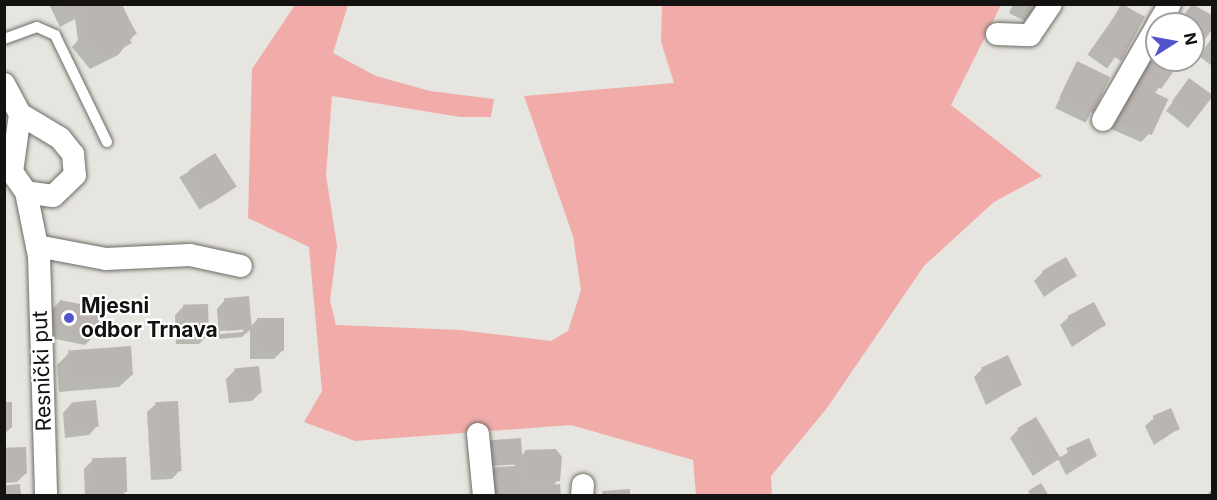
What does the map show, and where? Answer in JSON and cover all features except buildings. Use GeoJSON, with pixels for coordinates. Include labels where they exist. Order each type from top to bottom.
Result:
{"type":"FeatureCollection","features":[{"type":"Feature","properties":{"kind":"street"},"geometry":{"type":"LineString","coordinates":[[997,34],[1030,35],[1051,4]]}},
{"type":"Feature","properties":{"kind":"street"},"geometry":{"type":"LineString","coordinates":[[1103,120],[1145,47]]}},
{"type":"Feature","properties":{"kind":"street"},"geometry":{"type":"LineString","coordinates":[[4,84],[20,114],[68,145],[76,164],[63,192],[44,197],[26,192]]}},
{"type":"Feature","properties":{"kind":"street","name":"Resnički put"},"geometry":{"type":"LineString","coordinates":[[20,114],[8,162],[16,182],[26,192],[37,246],[46,495]]}},
{"type":"Feature","properties":{"kind":"street"},"geometry":{"type":"LineString","coordinates":[[37,246],[106,259],[190,255],[241,266]]}},
{"type":"Feature","properties":{"kind":"street"},"geometry":{"type":"LineString","coordinates":[[478,434],[483,495]]}},
{"type":"Feature","properties":{"kind":"lane"},"geometry":{"type":"LineString","coordinates":[[4,39],[37,27],[55,35],[107,142]]}},
{"type":"Feature","properties":{"kind":"shaded area"},"geometry":{"type":"Polygon","coordinates":[[[295,5],[348,5],[333,53],[376,76],[430,91],[494,99],[491,117],[460,117],[332,96],[326,175],[337,246],[330,301],[336,325],[460,330],[551,341],[568,331],[581,290],[573,236],[524,96],[674,83],[661,42],[662,5],[1001,5],[951,105],[1042,176],[994,202],[924,266],[827,408],[771,476],[772,495],[696,495],[693,460],[571,425],[355,441],[304,422],[322,391],[309,247],[248,218],[252,69],[295,5]]]}},
{"type":"Feature","properties":{"kind":"place","name":"Mjesni odbor Trnava"},"geometry":{"type":"Point","coordinates":[69,318]}}]}
